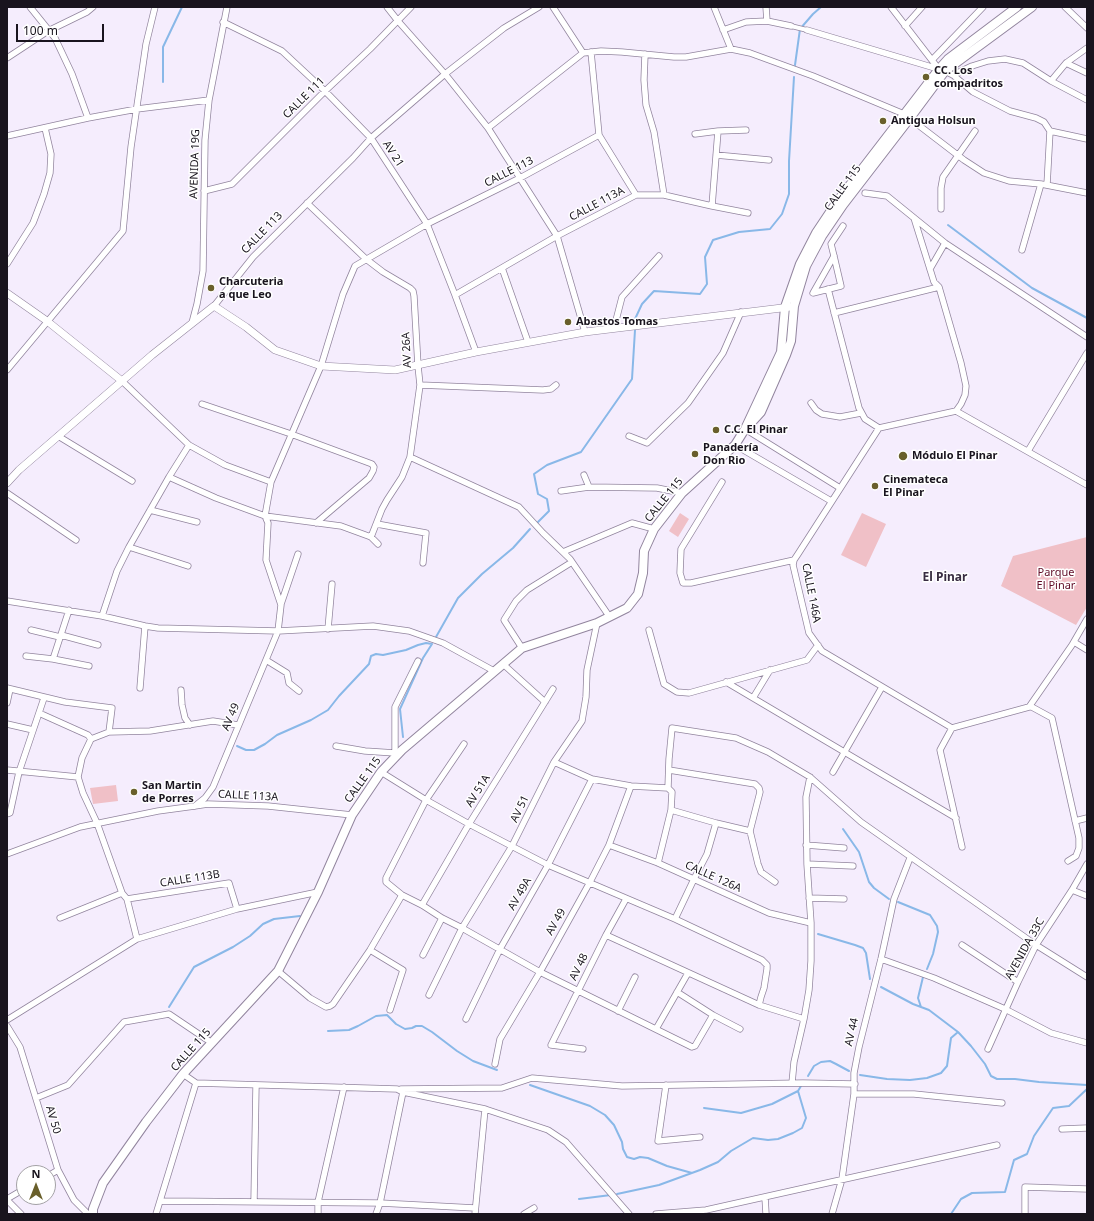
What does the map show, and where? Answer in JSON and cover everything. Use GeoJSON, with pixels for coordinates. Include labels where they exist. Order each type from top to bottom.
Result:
{"type":"FeatureCollection","features":[{"type":"Feature","properties":{"kind":"main road","name":"CALLE 115"},"geometry":{"type":"LineString","coordinates":[[946,71],[948,59],[1017,7]]}},
{"type":"Feature","properties":{"kind":"main road","name":"CALLE 115"},"geometry":{"type":"LineString","coordinates":[[93,1214],[93,1209],[104,1183],[146,1122],[183,1074],[278,971],[318,892],[352,815],[381,772],[395,755],[522,648],[597,623],[627,608],[638,594],[643,573],[644,551],[654,529],[682,493],[735,445],[745,429],[761,412],[791,341],[790,307],[806,266],[822,236],[907,116],[946,71],[1032,7]]}},
{"type":"Feature","properties":{"kind":"street"},"geometry":{"type":"LineString","coordinates":[[30,7],[55,38],[72,74],[88,118]]}},
{"type":"Feature","properties":{"kind":"street"},"geometry":{"type":"LineString","coordinates":[[7,58],[48,31],[87,12],[93,7]]}},
{"type":"Feature","properties":{"kind":"street"},"geometry":{"type":"LineString","coordinates":[[7,370],[122,231],[131,147],[146,44],[155,7]]}},
{"type":"Feature","properties":{"kind":"street","name":"AVENIDA 19G"},"geometry":{"type":"LineString","coordinates":[[192,323],[203,271],[205,140],[209,100],[227,7]]}},
{"type":"Feature","properties":{"kind":"street"},"geometry":{"type":"LineString","coordinates":[[387,7],[445,74],[488,128],[558,236],[585,332]]}},
{"type":"Feature","properties":{"kind":"street","name":"CALLE 111"},"geometry":{"type":"LineString","coordinates":[[204,191],[232,184],[411,7]]}},
{"type":"Feature","properties":{"kind":"street","name":"CALLE 113"},"geometry":{"type":"LineString","coordinates":[[7,483],[19,470],[122,381],[214,306],[253,257],[353,158],[371,138],[445,74],[504,28],[539,7]]}},
{"type":"Feature","properties":{"kind":"street"},"geometry":{"type":"LineString","coordinates":[[552,7],[583,53]]}},
{"type":"Feature","properties":{"kind":"street"},"geometry":{"type":"LineString","coordinates":[[714,7],[731,49]]}},
{"type":"Feature","properties":{"kind":"street"},"geometry":{"type":"LineString","coordinates":[[766,7],[767,21]]}},
{"type":"Feature","properties":{"kind":"street"},"geometry":{"type":"LineString","coordinates":[[891,7],[932,60],[946,71],[973,92],[1010,111],[1040,120],[1046,124],[1050,131],[1044,184],[1022,250]]}},
{"type":"Feature","properties":{"kind":"street"},"geometry":{"type":"LineString","coordinates":[[905,26],[922,7]]}},
{"type":"Feature","properties":{"kind":"street"},"geometry":{"type":"LineString","coordinates":[[932,60],[984,7]]}},
{"type":"Feature","properties":{"kind":"street"},"geometry":{"type":"LineString","coordinates":[[1065,7],[1087,28]]}},
{"type":"Feature","properties":{"kind":"street"},"geometry":{"type":"LineString","coordinates":[[723,30],[746,22],[767,21],[807,30],[946,71],[1005,59],[1023,63],[1051,81],[1087,100]]}},
{"type":"Feature","properties":{"kind":"street","name":"AV 21"},"geometry":{"type":"LineString","coordinates":[[224,22],[282,51],[290,57],[371,138],[427,224],[476,352]]}},
{"type":"Feature","properties":{"kind":"street"},"geometry":{"type":"LineString","coordinates":[[1051,81],[1066,63],[1087,48]]}},
{"type":"Feature","properties":{"kind":"street"},"geometry":{"type":"LineString","coordinates":[[488,128],[583,53],[602,51],[674,57],[731,49],[750,53],[813,76],[907,116],[984,173],[1009,180],[1044,184],[1087,192]]}},
{"type":"Feature","properties":{"kind":"street"},"geometry":{"type":"LineString","coordinates":[[591,52],[599,135],[636,195]]}},
{"type":"Feature","properties":{"kind":"street"},"geometry":{"type":"LineString","coordinates":[[645,54],[644,80],[646,105],[654,132],[664,195]]}},
{"type":"Feature","properties":{"kind":"street"},"geometry":{"type":"LineString","coordinates":[[1066,63],[1087,73]]}},
{"type":"Feature","properties":{"kind":"street"},"geometry":{"type":"LineString","coordinates":[[7,136],[137,109],[209,100]]}},
{"type":"Feature","properties":{"kind":"street"},"geometry":{"type":"LineString","coordinates":[[7,264],[33,223],[50,173],[51,154],[45,128]]}},
{"type":"Feature","properties":{"kind":"street"},"geometry":{"type":"LineString","coordinates":[[695,134],[746,130]]}},
{"type":"Feature","properties":{"kind":"street"},"geometry":{"type":"LineString","coordinates":[[712,206],[718,131]]}},
{"type":"Feature","properties":{"kind":"street"},"geometry":{"type":"LineString","coordinates":[[941,208],[941,188],[944,178],[975,131]]}},
{"type":"Feature","properties":{"kind":"street"},"geometry":{"type":"LineString","coordinates":[[1050,131],[1087,139]]}},
{"type":"Feature","properties":{"kind":"street","name":"CALLE 113"},"geometry":{"type":"LineString","coordinates":[[264,516],[270,482],[321,366],[343,294],[356,265],[427,224],[520,178],[599,135]]}},
{"type":"Feature","properties":{"kind":"street"},"geometry":{"type":"LineString","coordinates":[[716,155],[769,160]]}},
{"type":"Feature","properties":{"kind":"street"},"geometry":{"type":"LineString","coordinates":[[865,193],[887,196],[945,243],[1087,337]]}},
{"type":"Feature","properties":{"kind":"street","name":"CALLE 113A"},"geometry":{"type":"LineString","coordinates":[[455,295],[558,236],[636,195],[664,195],[748,213]]}},
{"type":"Feature","properties":{"kind":"street","name":"AV 26A"},"geometry":{"type":"LineString","coordinates":[[307,203],[366,260],[382,272],[410,288],[413,291],[414,296],[420,386],[410,457],[405,471],[387,500],[371,537]]}},
{"type":"Feature","properties":{"kind":"street"},"geometry":{"type":"LineString","coordinates":[[914,217],[934,282],[939,287],[966,386],[965,395],[956,411]]}},
{"type":"Feature","properties":{"kind":"street"},"geometry":{"type":"LineString","coordinates":[[834,256],[813,293],[841,286],[834,256],[831,244],[842,226]]}},
{"type":"Feature","properties":{"kind":"street"},"geometry":{"type":"LineString","coordinates":[[930,269],[945,243]]}},
{"type":"Feature","properties":{"kind":"street"},"geometry":{"type":"LineString","coordinates":[[614,328],[622,297],[659,256]]}},
{"type":"Feature","properties":{"kind":"street"},"geometry":{"type":"LineString","coordinates":[[502,268],[528,342]]}},
{"type":"Feature","properties":{"kind":"street"},"geometry":{"type":"LineString","coordinates":[[834,313],[939,287]]}},
{"type":"Feature","properties":{"kind":"street"},"geometry":{"type":"LineString","coordinates":[[828,289],[859,408],[865,419],[879,428],[956,411],[1087,485]]}},
{"type":"Feature","properties":{"kind":"street"},"geometry":{"type":"LineString","coordinates":[[7,292],[122,381],[189,445],[225,465],[270,482]]}},
{"type":"Feature","properties":{"kind":"street"},"geometry":{"type":"LineString","coordinates":[[214,306],[246,327],[274,350],[321,366],[395,370],[476,352],[585,332],[790,307]]}},
{"type":"Feature","properties":{"kind":"street"},"geometry":{"type":"LineString","coordinates":[[629,436],[647,443],[688,404],[723,353],[741,312]]}},
{"type":"Feature","properties":{"kind":"street"},"geometry":{"type":"LineString","coordinates":[[1028,451],[1087,353]]}},
{"type":"Feature","properties":{"kind":"street"},"geometry":{"type":"LineString","coordinates":[[420,386],[544,390],[551,389],[556,385]]}},
{"type":"Feature","properties":{"kind":"street"},"geometry":{"type":"LineString","coordinates":[[812,403],[816,410],[822,414],[840,417],[861,413]]}},
{"type":"Feature","properties":{"kind":"street"},"geometry":{"type":"LineString","coordinates":[[202,404],[291,434],[372,464],[374,471],[369,478],[316,523]]}},
{"type":"Feature","properties":{"kind":"street","name":"CALLE 146A"},"geometry":{"type":"LineString","coordinates":[[879,428],[794,560],[793,565],[809,633],[822,651],[952,728]]}},
{"type":"Feature","properties":{"kind":"street"},"geometry":{"type":"LineString","coordinates":[[745,429],[840,488]]}},
{"type":"Feature","properties":{"kind":"street"},"geometry":{"type":"LineString","coordinates":[[58,436],[132,481]]}},
{"type":"Feature","properties":{"kind":"street"},"geometry":{"type":"LineString","coordinates":[[102,616],[117,571],[129,547],[189,445]]}},
{"type":"Feature","properties":{"kind":"street"},"geometry":{"type":"LineString","coordinates":[[735,445],[831,501]]}},
{"type":"Feature","properties":{"kind":"street"},"geometry":{"type":"LineString","coordinates":[[410,457],[516,505],[572,562],[609,616]]}},
{"type":"Feature","properties":{"kind":"street"},"geometry":{"type":"LineString","coordinates":[[584,475],[589,487]]}},
{"type":"Feature","properties":{"kind":"street"},"geometry":{"type":"LineString","coordinates":[[169,477],[216,498],[264,516],[341,526],[371,537],[378,544]]}},
{"type":"Feature","properties":{"kind":"street"},"geometry":{"type":"LineString","coordinates":[[722,482],[681,549],[680,573],[683,582],[691,583],[794,560]]}},
{"type":"Feature","properties":{"kind":"street"},"geometry":{"type":"LineString","coordinates":[[561,491],[589,487],[657,488],[682,493]]}},
{"type":"Feature","properties":{"kind":"street"},"geometry":{"type":"LineString","coordinates":[[7,493],[76,540]]}},
{"type":"Feature","properties":{"kind":"street"},"geometry":{"type":"LineString","coordinates":[[150,510],[197,522]]}},
{"type":"Feature","properties":{"kind":"street"},"geometry":{"type":"LineString","coordinates":[[264,516],[268,523],[266,560],[281,605]]}},
{"type":"Feature","properties":{"kind":"street"},"geometry":{"type":"LineString","coordinates":[[563,552],[632,523],[654,529]]}},
{"type":"Feature","properties":{"kind":"street"},"geometry":{"type":"LineString","coordinates":[[377,524],[426,533],[423,563]]}},
{"type":"Feature","properties":{"kind":"street"},"geometry":{"type":"LineString","coordinates":[[129,547],[188,566]]}},
{"type":"Feature","properties":{"kind":"street"},"geometry":{"type":"LineString","coordinates":[[281,605],[298,554]]}},
{"type":"Feature","properties":{"kind":"street"},"geometry":{"type":"LineString","coordinates":[[522,648],[504,620],[516,601],[527,590],[572,562]]}},
{"type":"Feature","properties":{"kind":"street"},"geometry":{"type":"LineString","coordinates":[[328,629],[332,584]]}},
{"type":"Feature","properties":{"kind":"street"},"geometry":{"type":"LineString","coordinates":[[7,601],[69,610],[158,628],[278,631],[373,626],[409,631],[443,644],[494,671]]}},
{"type":"Feature","properties":{"kind":"street","name":"AV 49"},"geometry":{"type":"LineString","coordinates":[[195,806],[205,798],[213,787],[278,631],[281,605]]}},
{"type":"Feature","properties":{"kind":"street"},"geometry":{"type":"LineString","coordinates":[[53,659],[69,610]]}},
{"type":"Feature","properties":{"kind":"street"},"geometry":{"type":"LineString","coordinates":[[962,848],[940,750],[952,728],[1030,707],[1074,642],[1087,619]]}},
{"type":"Feature","properties":{"kind":"street","name":"AV 51"},"geometry":{"type":"LineString","coordinates":[[429,995],[462,928],[512,846],[554,762],[582,722],[586,697],[587,670],[597,623]]}},
{"type":"Feature","properties":{"kind":"street"},"geometry":{"type":"LineString","coordinates":[[140,688],[144,626]]}},
{"type":"Feature","properties":{"kind":"street"},"geometry":{"type":"LineString","coordinates":[[31,630],[98,645]]}},
{"type":"Feature","properties":{"kind":"street"},"geometry":{"type":"LineString","coordinates":[[649,630],[664,684],[677,692],[689,693],[807,660],[818,645]]}},
{"type":"Feature","properties":{"kind":"street"},"geometry":{"type":"LineString","coordinates":[[1074,642],[1087,650]]}},
{"type":"Feature","properties":{"kind":"street"},"geometry":{"type":"LineString","coordinates":[[26,656],[53,659],[89,666]]}},
{"type":"Feature","properties":{"kind":"street"},"geometry":{"type":"LineString","coordinates":[[266,660],[287,672],[289,683],[299,691]]}},
{"type":"Feature","properties":{"kind":"street"},"geometry":{"type":"LineString","coordinates":[[336,746],[395,755],[395,707],[418,661]]}},
{"type":"Feature","properties":{"kind":"street"},"geometry":{"type":"LineString","coordinates":[[503,664],[545,702]]}},
{"type":"Feature","properties":{"kind":"street"},"geometry":{"type":"LineString","coordinates":[[753,698],[770,670]]}},
{"type":"Feature","properties":{"kind":"street"},"geometry":{"type":"LineString","coordinates":[[726,682],[956,818]]}},
{"type":"Feature","properties":{"kind":"street"},"geometry":{"type":"LineString","coordinates":[[833,772],[882,687]]}},
{"type":"Feature","properties":{"kind":"street"},"geometry":{"type":"LineString","coordinates":[[7,703],[8,689],[65,702],[112,708],[109,732]]}},
{"type":"Feature","properties":{"kind":"street","name":"AV 51A"},"geometry":{"type":"LineString","coordinates":[[422,904],[469,824],[553,689]]}},
{"type":"Feature","properties":{"kind":"street"},"geometry":{"type":"LineString","coordinates":[[181,690],[185,718],[190,725]]}},
{"type":"Feature","properties":{"kind":"street"},"geometry":{"type":"LineString","coordinates":[[7,814],[10,813],[19,772],[44,698]]}},
{"type":"Feature","properties":{"kind":"street"},"geometry":{"type":"LineString","coordinates":[[1030,706],[1052,718],[1079,838],[1079,848],[1076,856],[1068,860]]}},
{"type":"Feature","properties":{"kind":"street"},"geometry":{"type":"LineString","coordinates":[[39,713],[88,734],[91,739]]}},
{"type":"Feature","properties":{"kind":"street"},"geometry":{"type":"LineString","coordinates":[[137,939],[128,899],[122,893],[98,823],[83,793],[78,777],[82,758],[91,739],[109,732],[150,731],[213,721],[238,724]]}},
{"type":"Feature","properties":{"kind":"street"},"geometry":{"type":"LineString","coordinates":[[7,724],[33,730]]}},
{"type":"Feature","properties":{"kind":"street"},"geometry":{"type":"LineString","coordinates":[[668,788],[668,760],[672,728],[736,738],[768,752],[810,777],[861,822],[910,858],[1036,945],[1087,977]]}},
{"type":"Feature","properties":{"kind":"street"},"geometry":{"type":"LineString","coordinates":[[464,744],[426,800],[386,878],[386,882],[402,895],[422,904],[442,918],[540,972],[692,1047],[695,1046],[713,1015]]}},
{"type":"Feature","properties":{"kind":"street"},"geometry":{"type":"LineString","coordinates":[[554,762],[592,779],[631,786],[668,788],[672,792],[671,810],[658,863]]}},
{"type":"Feature","properties":{"kind":"street"},"geometry":{"type":"LineString","coordinates":[[7,770],[78,777]]}},
{"type":"Feature","properties":{"kind":"street"},"geometry":{"type":"LineString","coordinates":[[669,770],[755,784],[759,788],[760,792],[750,831],[758,864],[762,872],[775,882]]}},
{"type":"Feature","properties":{"kind":"street"},"geometry":{"type":"LineString","coordinates":[[381,772],[426,800],[469,824],[548,864],[675,919],[762,960],[767,965],[764,988],[760,997],[759,1005]]}},
{"type":"Feature","properties":{"kind":"street"},"geometry":{"type":"LineString","coordinates":[[792,1083],[794,1062],[809,990],[811,960],[811,923],[806,845],[806,797],[810,777]]}},
{"type":"Feature","properties":{"kind":"street","name":"AV 49A"},"geometry":{"type":"LineString","coordinates":[[466,1019],[500,949],[548,864],[592,779]]}},
{"type":"Feature","properties":{"kind":"street","name":"AV 49"},"geometry":{"type":"LineString","coordinates":[[495,1064],[500,1039],[540,972],[590,882],[609,845],[631,786]]}},
{"type":"Feature","properties":{"kind":"street","name":"CALLE 113A"},"geometry":{"type":"LineString","coordinates":[[7,854],[80,827],[158,811],[208,804],[268,806],[352,815]]}},
{"type":"Feature","properties":{"kind":"street"},"geometry":{"type":"LineString","coordinates":[[671,810],[750,831]]}},
{"type":"Feature","properties":{"kind":"street"},"geometry":{"type":"LineString","coordinates":[[1075,821],[1087,818]]}},
{"type":"Feature","properties":{"kind":"street"},"geometry":{"type":"LineString","coordinates":[[675,919],[707,854],[716,823]]}},
{"type":"Feature","properties":{"kind":"street","name":"CALLE 126A"},"geometry":{"type":"LineString","coordinates":[[609,845],[658,863],[769,913],[811,923]]}},
{"type":"Feature","properties":{"kind":"street"},"geometry":{"type":"LineString","coordinates":[[806,845],[844,848]]}},
{"type":"Feature","properties":{"kind":"street","name":"AV 44"},"geometry":{"type":"LineString","coordinates":[[832,1214],[842,1179],[854,1094],[854,1073],[859,1047],[881,960],[894,899],[910,858]]}},
{"type":"Feature","properties":{"kind":"street"},"geometry":{"type":"LineString","coordinates":[[807,864],[853,866]]}},
{"type":"Feature","properties":{"kind":"street","name":"AVENIDA 33C"},"geometry":{"type":"LineString","coordinates":[[988,1049],[1005,1009],[1036,945],[1087,864]]}},
{"type":"Feature","properties":{"kind":"street","name":"CALLE 113B"},"geometry":{"type":"LineString","coordinates":[[128,899],[229,883],[237,909]]}},
{"type":"Feature","properties":{"kind":"street"},"geometry":{"type":"LineString","coordinates":[[1072,890],[1087,896]]}},
{"type":"Feature","properties":{"kind":"street"},"geometry":{"type":"LineString","coordinates":[[7,1020],[137,939],[237,909],[318,892]]}},
{"type":"Feature","properties":{"kind":"street"},"geometry":{"type":"LineString","coordinates":[[60,918],[122,893]]}},
{"type":"Feature","properties":{"kind":"street"},"geometry":{"type":"LineString","coordinates":[[278,971],[310,998],[326,1007],[330,1006],[333,1004],[370,950],[402,895]]}},
{"type":"Feature","properties":{"kind":"street"},"geometry":{"type":"LineString","coordinates":[[809,898],[844,899]]}},
{"type":"Feature","properties":{"kind":"street","name":"AV 48"},"geometry":{"type":"LineString","coordinates":[[583,1049],[551,1045],[606,935],[626,899]]}},
{"type":"Feature","properties":{"kind":"street"},"geometry":{"type":"LineString","coordinates":[[423,955],[442,918]]}},
{"type":"Feature","properties":{"kind":"street"},"geometry":{"type":"LineString","coordinates":[[606,935],[759,1005],[804,1019]]}},
{"type":"Feature","properties":{"kind":"street"},"geometry":{"type":"LineString","coordinates":[[962,945],[1018,982]]}},
{"type":"Feature","properties":{"kind":"street"},"geometry":{"type":"LineString","coordinates":[[370,950],[403,970],[390,1010]]}},
{"type":"Feature","properties":{"kind":"street"},"geometry":{"type":"LineString","coordinates":[[881,960],[934,978],[1005,1009],[1051,1033],[1086,1043],[1087,1036]]}},
{"type":"Feature","properties":{"kind":"street"},"geometry":{"type":"LineString","coordinates":[[656,1029],[688,972]]}},
{"type":"Feature","properties":{"kind":"street"},"geometry":{"type":"LineString","coordinates":[[618,1011],[635,977]]}},
{"type":"Feature","properties":{"kind":"street"},"geometry":{"type":"LineString","coordinates":[[677,992],[713,1015],[740,1029]]}},
{"type":"Feature","properties":{"kind":"street"},"geometry":{"type":"LineString","coordinates":[[36,1098],[68,1085],[124,1022],[169,1014],[212,1043]]}},
{"type":"Feature","properties":{"kind":"street","name":"AV 50"},"geometry":{"type":"LineString","coordinates":[[7,1026],[20,1047],[58,1170],[74,1200],[88,1214]]}},
{"type":"Feature","properties":{"kind":"street"},"geometry":{"type":"LineString","coordinates":[[183,1074],[196,1083],[256,1086],[397,1089],[502,1088],[532,1078],[622,1086],[792,1083],[854,1084]]}},
{"type":"Feature","properties":{"kind":"street"},"geometry":{"type":"LineString","coordinates":[[156,1214],[196,1083]]}},
{"type":"Feature","properties":{"kind":"street"},"geometry":{"type":"LineString","coordinates":[[666,1085],[658,1141],[700,1137]]}},
{"type":"Feature","properties":{"kind":"street"},"geometry":{"type":"LineString","coordinates":[[254,1201],[256,1086]]}},
{"type":"Feature","properties":{"kind":"street"},"geometry":{"type":"LineString","coordinates":[[318,1214],[318,1202],[344,1087]]}},
{"type":"Feature","properties":{"kind":"street"},"geometry":{"type":"LineString","coordinates":[[397,1089],[403,1092],[485,1109],[548,1130],[566,1142],[629,1214]]}},
{"type":"Feature","properties":{"kind":"street"},"geometry":{"type":"LineString","coordinates":[[376,1214],[380,1203],[403,1092]]}},
{"type":"Feature","properties":{"kind":"street"},"geometry":{"type":"LineString","coordinates":[[854,1094],[914,1094],[1002,1103]]}},
{"type":"Feature","properties":{"kind":"street"},"geometry":{"type":"LineString","coordinates":[[161,1201],[380,1203],[475,1211],[485,1109]]}},
{"type":"Feature","properties":{"kind":"street"},"geometry":{"type":"LineString","coordinates":[[1062,1129],[1087,1128]]}},
{"type":"Feature","properties":{"kind":"street"},"geometry":{"type":"LineString","coordinates":[[656,1214],[706,1212],[842,1179],[998,1145]]}},
{"type":"Feature","properties":{"kind":"street"},"geometry":{"type":"LineString","coordinates":[[1025,1214],[1025,1187],[1087,1189]]}},
{"type":"Feature","properties":{"kind":"street"},"geometry":{"type":"LineString","coordinates":[[16,1194],[7,1200],[21,1214]]}},
{"type":"Feature","properties":{"kind":"street"},"geometry":{"type":"LineString","coordinates":[[765,1197],[766,1214]]}},
{"type":"Feature","properties":{"kind":"street"},"geometry":{"type":"LineString","coordinates":[[524,1214],[534,1208]]}},
{"type":"Feature","properties":{"kind":"green space"},"geometry":{"type":"Polygon","coordinates":[[[680,513],[689,519],[678,537],[669,531],[680,513]]]}},
{"type":"Feature","properties":{"kind":"green space"},"geometry":{"type":"Polygon","coordinates":[[[862,513],[886,524],[866,567],[841,555],[862,513]]]}},
{"type":"Feature","properties":{"kind":"green space","name":"Parque El Pinar"},"geometry":{"type":"Polygon","coordinates":[[[1087,537],[1087,607],[1076,625],[1001,586],[1013,556],[1087,537]]]}},
{"type":"Feature","properties":{"kind":"green space"},"geometry":{"type":"Polygon","coordinates":[[[116,785],[118,801],[93,804],[90,788],[116,785]]]}},
{"type":"Feature","properties":{"kind":"waterway"},"geometry":{"type":"LineString","coordinates":[[163,82],[163,47],[182,7]]}},
{"type":"Feature","properties":{"kind":"waterway"},"geometry":{"type":"LineString","coordinates":[[795,65],[800,29],[821,7]]}},
{"type":"Feature","properties":{"kind":"waterway"},"geometry":{"type":"LineString","coordinates":[[635,319],[642,304],[654,291],[700,294],[707,284],[705,257],[713,240],[739,232],[770,229],[782,214],[789,194],[789,161],[794,77]]}},
{"type":"Feature","properties":{"kind":"waterway"},"geometry":{"type":"LineString","coordinates":[[948,225],[1032,288],[1087,318]]}},
{"type":"Feature","properties":{"kind":"waterway"},"geometry":{"type":"LineString","coordinates":[[538,522],[549,511],[547,499],[538,494],[534,474],[547,465],[581,452],[632,379],[635,330]]}},
{"type":"Feature","properties":{"kind":"waterway"},"geometry":{"type":"LineString","coordinates":[[436,637],[458,598],[482,574],[513,548],[530,529]]}},
{"type":"Feature","properties":{"kind":"waterway"},"geometry":{"type":"LineString","coordinates":[[237,746],[246,750],[254,750],[277,735],[311,720],[328,710],[369,664],[371,656],[406,650],[426,643],[432,644],[423,658],[400,709],[403,737]]}},
{"type":"Feature","properties":{"kind":"waterway"},"geometry":{"type":"LineString","coordinates":[[843,829],[859,852],[869,882],[874,888],[889,899]]}},
{"type":"Feature","properties":{"kind":"waterway"},"geometry":{"type":"LineString","coordinates":[[898,902],[930,915],[937,926],[938,932],[933,954],[927,969]]}},
{"type":"Feature","properties":{"kind":"waterway"},"geometry":{"type":"LineString","coordinates":[[169,1007],[194,967],[233,947],[250,936],[263,924],[274,919],[300,916]]}},
{"type":"Feature","properties":{"kind":"waterway"},"geometry":{"type":"LineString","coordinates":[[818,934],[863,948],[866,953],[870,979]]}},
{"type":"Feature","properties":{"kind":"waterway"},"geometry":{"type":"LineString","coordinates":[[921,1007],[918,998],[923,977]]}},
{"type":"Feature","properties":{"kind":"waterway"},"geometry":{"type":"LineString","coordinates":[[881,987],[913,1004],[929,1010],[958,1032],[985,1064],[991,1076],[997,1079],[1087,1085]]}},
{"type":"Feature","properties":{"kind":"waterway"},"geometry":{"type":"LineString","coordinates":[[328,1031],[349,1030],[376,1016],[387,1015],[396,1024],[405,1029],[422,1026],[473,1061],[497,1070]]}},
{"type":"Feature","properties":{"kind":"waterway"},"geometry":{"type":"LineString","coordinates":[[860,1075],[887,1079],[910,1080],[927,1078],[941,1073],[947,1066],[951,1038],[958,1032]]}},
{"type":"Feature","properties":{"kind":"waterway"},"geometry":{"type":"LineString","coordinates":[[808,1076],[814,1066],[821,1062],[830,1061],[849,1071]]}},
{"type":"Feature","properties":{"kind":"waterway"},"geometry":{"type":"LineString","coordinates":[[530,1085],[590,1106],[605,1115],[614,1125],[627,1157],[634,1159],[640,1157],[648,1158],[667,1166],[692,1173]]}},
{"type":"Feature","properties":{"kind":"waterway"},"geometry":{"type":"LineString","coordinates":[[617,1194],[659,1185],[700,1170],[718,1162],[731,1151],[753,1138],[768,1140],[778,1139],[802,1128],[806,1118],[798,1091],[801,1086]]}},
{"type":"Feature","properties":{"kind":"waterway"},"geometry":{"type":"LineString","coordinates":[[951,1214],[961,1199],[972,1193],[1005,1192],[1014,1160],[1027,1154],[1034,1136],[1053,1108],[1069,1106],[1087,1089]]}},
{"type":"Feature","properties":{"kind":"waterway"},"geometry":{"type":"LineString","coordinates":[[704,1108],[741,1113],[772,1104],[798,1091]]}},
{"type":"Feature","properties":{"kind":"waterway"},"geometry":{"type":"LineString","coordinates":[[579,1199],[611,1195]]}},
{"type":"Feature","properties":{"kind":"place","name":"CC. Los compadritos"},"geometry":{"type":"Point","coordinates":[926,77]}},
{"type":"Feature","properties":{"kind":"place","name":"Antigua Holsun"},"geometry":{"type":"Point","coordinates":[883,121]}},
{"type":"Feature","properties":{"kind":"place","name":"Charcuteria a que Leo"},"geometry":{"type":"Point","coordinates":[211,288]}},
{"type":"Feature","properties":{"kind":"place","name":"Abastos Tomas"},"geometry":{"type":"Point","coordinates":[568,322]}},
{"type":"Feature","properties":{"kind":"place","name":"C.C. El Pinar"},"geometry":{"type":"Point","coordinates":[716,430]}},
{"type":"Feature","properties":{"kind":"place","name":"Panadería Don Rio"},"geometry":{"type":"Point","coordinates":[695,454]}},
{"type":"Feature","properties":{"kind":"place","name":"Módulo El Pinar"},"geometry":{"type":"Point","coordinates":[903,456]}},
{"type":"Feature","properties":{"kind":"place","name":"Cinemateca El Pinar"},"geometry":{"type":"Point","coordinates":[875,486]}},
{"type":"Feature","properties":{"kind":"place","name":"San Martin de Porres"},"geometry":{"type":"Point","coordinates":[134,792]}},
{"type":"Feature","properties":{"kind":"district","name":"El Pinar"},"geometry":{"type":"Point","coordinates":[945,578]}}]}
